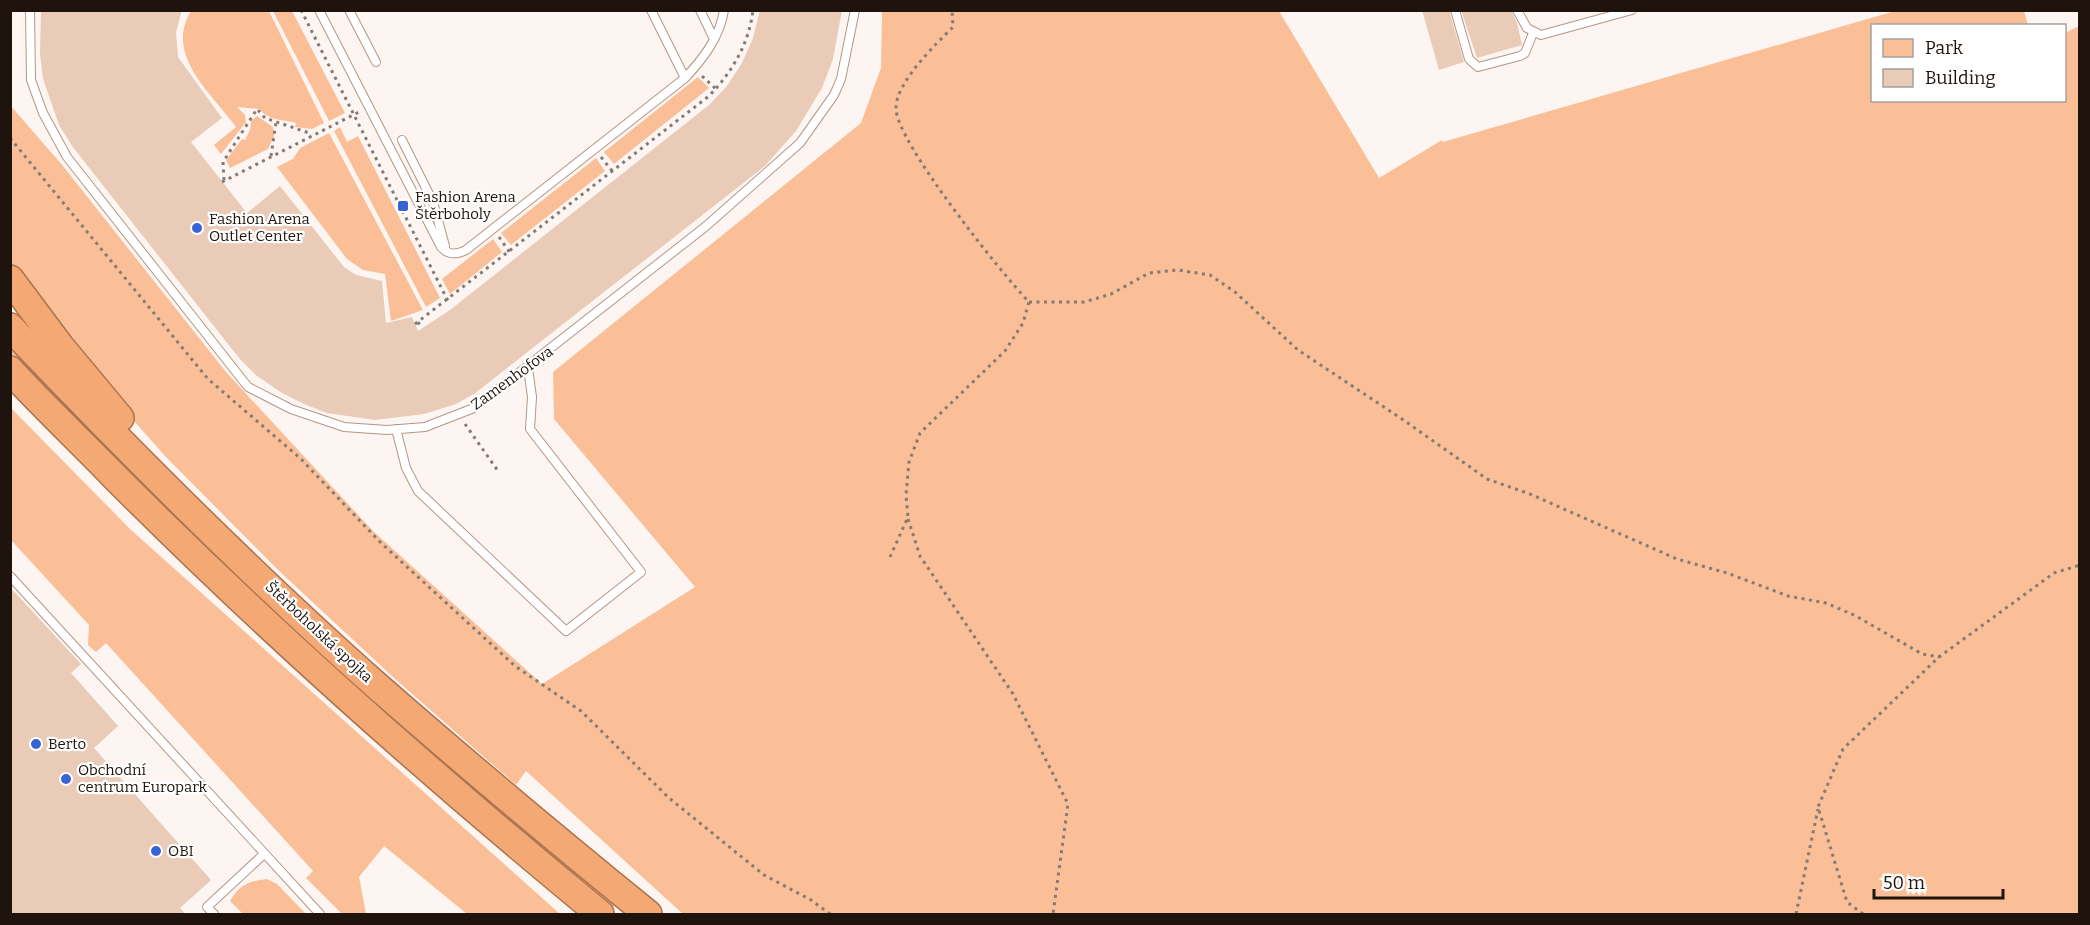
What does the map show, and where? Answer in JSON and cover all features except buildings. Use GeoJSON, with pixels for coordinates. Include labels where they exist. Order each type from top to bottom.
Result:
{"type":"FeatureCollection","features":[{"type":"Feature","properties":{"kind":"highway"},"geometry":{"type":"LineString","coordinates":[[10,279],[60,346],[231,550]]}},
{"type":"Feature","properties":{"kind":"highway","name":"Štěrboholská spojka"},"geometry":{"type":"LineString","coordinates":[[10,327],[99,420],[231,550],[376,685],[513,804],[648,915]]}},
{"type":"Feature","properties":{"kind":"highway","name":"Štěrboholská spojka"},"geometry":{"type":"LineString","coordinates":[[14,375],[177,539],[311,666],[470,807],[600,915]]}},
{"type":"Feature","properties":{"kind":"lane","name":"Zamenhofova"},"geometry":{"type":"LineString","coordinates":[[30,10],[31,80],[43,113],[67,157],[248,387],[291,410],[344,427],[396,429],[425,427],[474,408],[528,368],[705,227],[800,143],[834,95],[842,79],[855,10]]}},
{"type":"Feature","properties":{"kind":"lane"},"geometry":{"type":"LineString","coordinates":[[319,10],[441,247],[445,251],[457,254],[466,250],[686,78],[714,39],[723,10]]}},
{"type":"Feature","properties":{"kind":"lane"},"geometry":{"type":"LineString","coordinates":[[349,10],[376,62]]}},
{"type":"Feature","properties":{"kind":"lane"},"geometry":{"type":"LineString","coordinates":[[651,10],[686,78]]}},
{"type":"Feature","properties":{"kind":"lane"},"geometry":{"type":"LineString","coordinates":[[700,10],[714,39]]}},
{"type":"Feature","properties":{"kind":"lane"},"geometry":{"type":"LineString","coordinates":[[1455,10],[1469,59],[1478,67],[1526,53],[1533,33]]}},
{"type":"Feature","properties":{"kind":"lane"},"geometry":{"type":"LineString","coordinates":[[1517,10],[1522,22],[1533,33],[1550,34],[1632,10]]}},
{"type":"Feature","properties":{"kind":"lane"},"geometry":{"type":"LineString","coordinates":[[402,140],[433,202],[444,244],[457,254]]}},
{"type":"Feature","properties":{"kind":"lane"},"geometry":{"type":"LineString","coordinates":[[396,429],[406,468],[418,490],[566,631],[641,572],[530,429],[532,397],[528,368]]}},
{"type":"Feature","properties":{"kind":"lane"},"geometry":{"type":"LineString","coordinates":[[10,576],[320,915]]}},
{"type":"Feature","properties":{"kind":"lane"},"geometry":{"type":"LineString","coordinates":[[214,915],[207,907],[264,854]]}},
{"type":"Feature","properties":{"kind":"path"},"geometry":{"type":"LineString","coordinates":[[301,10],[448,301]]}},
{"type":"Feature","properties":{"kind":"path"},"geometry":{"type":"LineString","coordinates":[[421,328],[417,323],[613,172],[716,89],[741,53],[751,27],[753,10]]}},
{"type":"Feature","properties":{"kind":"path"},"geometry":{"type":"LineString","coordinates":[[952,10],[953,27],[912,74],[901,92],[896,110],[906,136],[933,182],[1029,302]]}},
{"type":"Feature","properties":{"kind":"path"},"geometry":{"type":"LineString","coordinates":[[694,68],[716,89]]}},
{"type":"Feature","properties":{"kind":"path"},"geometry":{"type":"LineString","coordinates":[[312,134],[265,118],[257,109],[223,162],[223,181],[359,112]]}},
{"type":"Feature","properties":{"kind":"path"},"geometry":{"type":"LineString","coordinates":[[270,156],[276,122]]}},
{"type":"Feature","properties":{"kind":"path"},"geometry":{"type":"LineString","coordinates":[[10,138],[208,379],[300,458],[381,543],[515,666],[580,711],[669,798],[764,875],[812,900],[830,915]]}},
{"type":"Feature","properties":{"kind":"path"},"geometry":{"type":"LineString","coordinates":[[595,149],[613,172]]}},
{"type":"Feature","properties":{"kind":"path"},"geometry":{"type":"LineString","coordinates":[[492,230],[510,252]]}},
{"type":"Feature","properties":{"kind":"path"},"geometry":{"type":"LineString","coordinates":[[1029,302],[1084,302],[1111,294],[1149,273],[1178,270],[1210,275],[1235,292],[1298,350],[1487,479],[1530,494],[1677,559],[1727,573],[1788,596],[1826,603],[1856,616],[1922,654],[1940,657]]}},
{"type":"Feature","properties":{"kind":"path"},"geometry":{"type":"LineString","coordinates":[[1029,302],[1023,323],[1005,351],[920,433],[909,462],[906,495],[908,517],[920,556],[1013,693],[1068,804],[1053,915]]}},
{"type":"Feature","properties":{"kind":"path"},"geometry":{"type":"LineString","coordinates":[[459,414],[471,436],[498,471]]}},
{"type":"Feature","properties":{"kind":"path"},"geometry":{"type":"LineString","coordinates":[[890,557],[908,517]]}},
{"type":"Feature","properties":{"kind":"path"},"geometry":{"type":"LineString","coordinates":[[1796,915],[1818,807],[1843,749],[1940,657],[2054,573],[2079,565]]}},
{"type":"Feature","properties":{"kind":"path"},"geometry":{"type":"LineString","coordinates":[[1818,807],[1847,902],[1863,915]]}},
{"type":"Feature","properties":{"kind":"green space"},"geometry":{"type":"Polygon","coordinates":[[[191,11],[269,11],[324,123],[312,129],[295,127],[296,123],[272,118],[259,109],[237,107],[245,115],[246,122],[221,154],[214,145],[236,127],[194,73],[187,58],[183,43],[184,27],[191,11]]]}},
{"type":"Feature","properties":{"kind":"green space"},"geometry":{"type":"Polygon","coordinates":[[[273,11],[292,11],[345,113],[329,121],[273,11]]]}},
{"type":"Feature","properties":{"kind":"green space"},"geometry":{"type":"Polygon","coordinates":[[[882,11],[1279,11],[1379,178],[1442,140],[1443,142],[1895,11],[2024,11],[2028,24],[1871,24],[1871,102],[2066,102],[2066,32],[2079,26],[2079,914],[683,914],[526,771],[516,785],[394,678],[276,568],[165,456],[89,370],[11,266],[10,105],[63,166],[226,372],[373,531],[542,684],[695,587],[554,419],[553,372],[861,123],[881,68],[882,11]]]}},
{"type":"Feature","properties":{"kind":"green space"},"geometry":{"type":"Polygon","coordinates":[[[698,77],[709,88],[614,164],[604,152],[698,77]]]}},
{"type":"Feature","properties":{"kind":"green space"},"geometry":{"type":"Polygon","coordinates":[[[257,116],[273,127],[274,136],[268,149],[230,168],[226,160],[242,139],[245,140],[251,121],[257,116]]]}},
{"type":"Feature","properties":{"kind":"green space"},"geometry":{"type":"Polygon","coordinates":[[[340,127],[347,142],[358,136],[440,298],[426,307],[334,131],[340,127]]]}},
{"type":"Feature","properties":{"kind":"green space"},"geometry":{"type":"Polygon","coordinates":[[[329,133],[423,310],[391,321],[385,274],[363,270],[347,259],[277,167],[293,159],[300,148],[329,133]]]}},
{"type":"Feature","properties":{"kind":"green space"},"geometry":{"type":"Polygon","coordinates":[[[596,158],[605,171],[511,245],[501,233],[596,158]]]}},
{"type":"Feature","properties":{"kind":"green space"},"geometry":{"type":"Polygon","coordinates":[[[493,239],[502,252],[450,294],[442,279],[493,239]]]}},
{"type":"Feature","properties":{"kind":"green space"},"geometry":{"type":"Polygon","coordinates":[[[11,343],[615,903],[614,907],[608,907],[268,612],[31,377],[11,355],[11,343]]]}},
{"type":"Feature","properties":{"kind":"green space"},"geometry":{"type":"Polygon","coordinates":[[[11,408],[130,529],[560,914],[467,914],[384,846],[359,877],[366,914],[342,914],[306,878],[313,871],[106,643],[96,652],[88,645],[89,625],[11,540],[11,408]]]}},
{"type":"Feature","properties":{"kind":"green space"},"geometry":{"type":"Polygon","coordinates":[[[267,879],[277,884],[306,914],[243,914],[230,901],[245,885],[267,879]]]}},
{"type":"Feature","properties":{"kind":"place","name":"Fashion Arena Štěrboholy"},"geometry":{"type":"Point","coordinates":[403,206]}},
{"type":"Feature","properties":{"kind":"place","name":"Fashion Arena Outlet Center"},"geometry":{"type":"Point","coordinates":[197,228]}},
{"type":"Feature","properties":{"kind":"place","name":"Berto"},"geometry":{"type":"Point","coordinates":[36,744]}},
{"type":"Feature","properties":{"kind":"place","name":"Obchodní centrum Europark"},"geometry":{"type":"Point","coordinates":[66,779]}},
{"type":"Feature","properties":{"kind":"place","name":"OBI"},"geometry":{"type":"Point","coordinates":[156,851]}}]}
